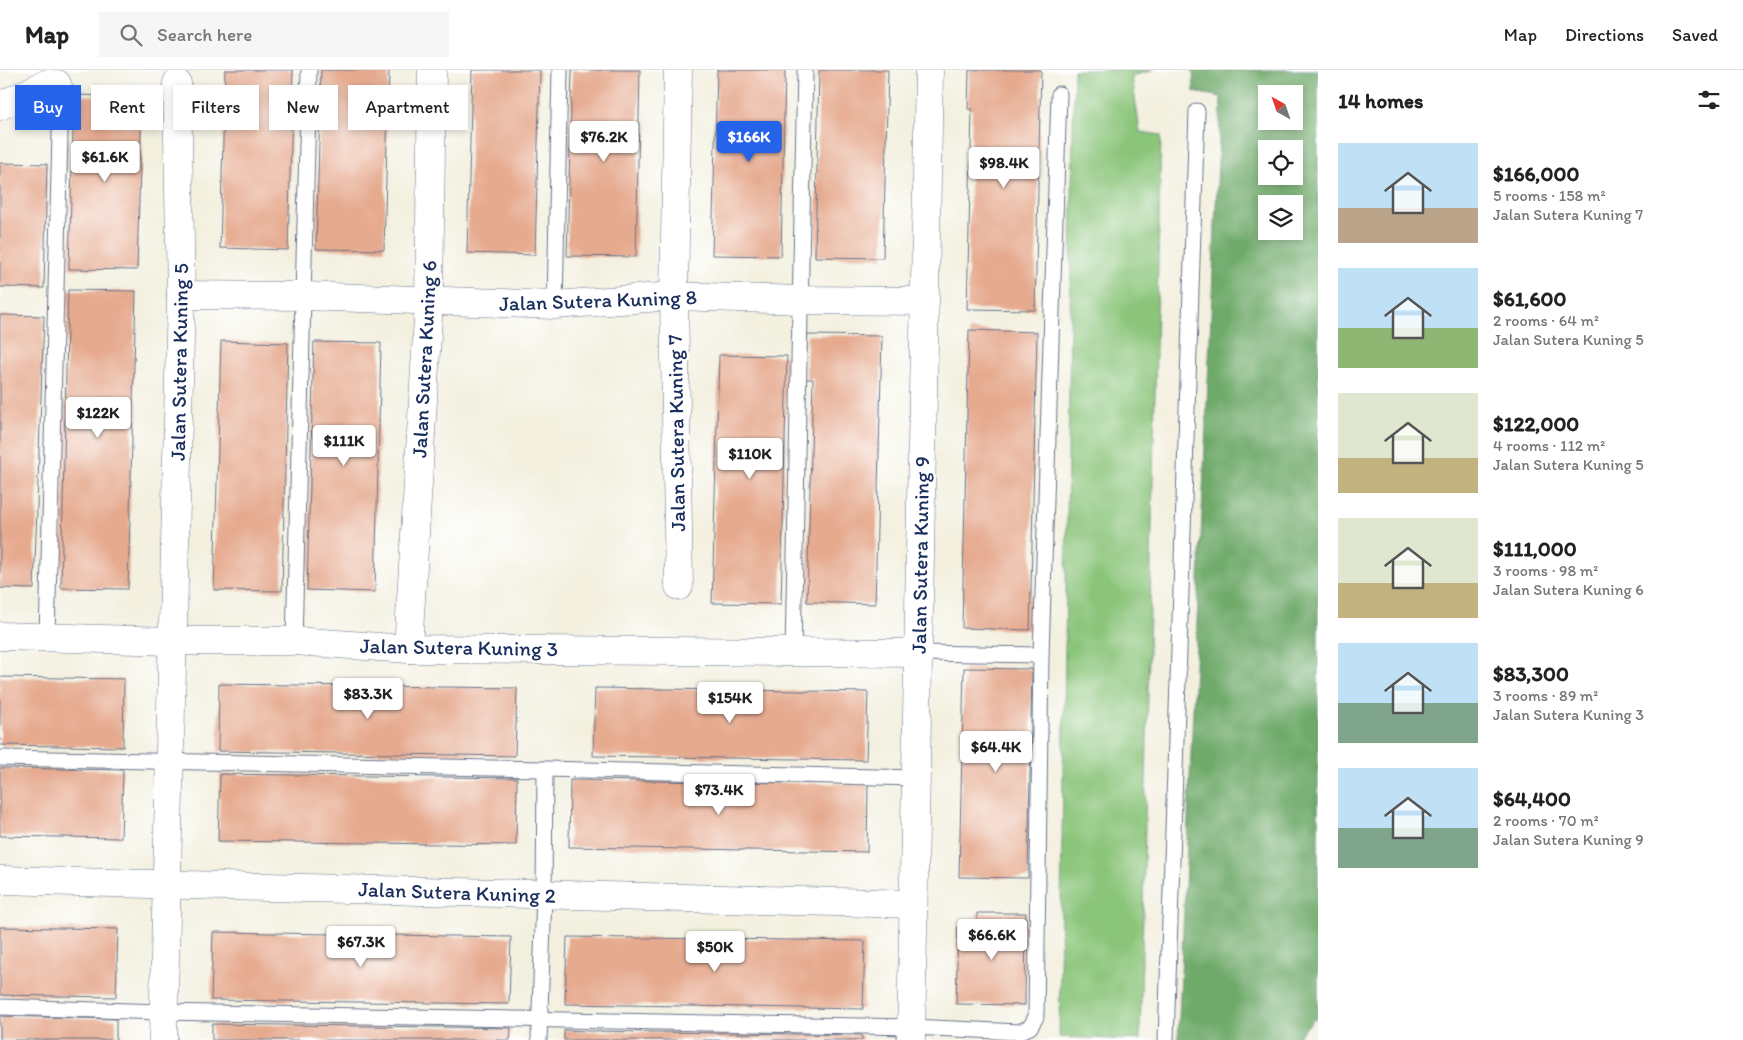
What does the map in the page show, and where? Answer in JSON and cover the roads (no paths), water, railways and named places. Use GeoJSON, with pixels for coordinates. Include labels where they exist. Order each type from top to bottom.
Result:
{"type":"FeatureCollection","features":[{"type":"Feature","properties":{"kind":"street","name":"Jalan Sutera Kuning 6"},"geometry":{"type":"LineString","coordinates":[[408,648],[428,301],[432,70]]}},
{"type":"Feature","properties":{"kind":"street","name":"Jalan Sutera Kuning 7"},"geometry":{"type":"LineString","coordinates":[[678,70],[674,296],[679,586]]}},
{"type":"Feature","properties":{"kind":"street","name":"Jalan Sutera Kuning 9"},"geometry":{"type":"LineString","coordinates":[[911,1033],[929,70]]}},
{"type":"Feature","properties":{"kind":"street"},"geometry":{"type":"LineString","coordinates":[[44,85],[48,83],[57,85]]}},
{"type":"Feature","properties":{"kind":"street","name":"Jalan Sutera Kuning 5"},"geometry":{"type":"LineString","coordinates":[[163,1040],[181,295],[177,83]]}},
{"type":"Feature","properties":{"kind":"street"},"geometry":{"type":"LineString","coordinates":[[0,106],[15,99]]}},
{"type":"Feature","properties":{"kind":"street","name":"Jalan Sutera Kuning 8"},"geometry":{"type":"LineString","coordinates":[[181,295],[303,296],[555,305],[674,296],[925,301]]}},
{"type":"Feature","properties":{"kind":"street","name":"Jalan Sutera Kuning 3"},"geometry":{"type":"LineString","coordinates":[[0,636],[172,641],[294,641],[408,648],[918,653]]}},
{"type":"Feature","properties":{"kind":"street","name":"Jalan Sutera Kuning 2"},"geometry":{"type":"LineString","coordinates":[[0,880],[914,904]]}},
{"type":"Feature","properties":{"kind":"lane"},"geometry":{"type":"LineString","coordinates":[[294,641],[309,70]]}},
{"type":"Feature","properties":{"kind":"lane"},"geometry":{"type":"LineString","coordinates":[[555,305],[560,70]]}},
{"type":"Feature","properties":{"kind":"lane"},"geometry":{"type":"LineString","coordinates":[[793,652],[805,70]]}},
{"type":"Feature","properties":{"kind":"lane"},"geometry":{"type":"LineString","coordinates":[[0,1007],[540,1019],[911,1033],[1019,1032],[1030,1027],[1036,1017],[1040,655],[1059,94]]}},
{"type":"Feature","properties":{"kind":"lane"},"geometry":{"type":"LineString","coordinates":[[1166,1040],[1197,111]]}},
{"type":"Feature","properties":{"kind":"lane"},"geometry":{"type":"LineString","coordinates":[[47,638],[61,130]]}},
{"type":"Feature","properties":{"kind":"lane"},"geometry":{"type":"LineString","coordinates":[[918,653],[1040,655]]}},
{"type":"Feature","properties":{"kind":"lane"},"geometry":{"type":"LineString","coordinates":[[0,758],[545,768],[916,778]]}},
{"type":"Feature","properties":{"kind":"lane"},"geometry":{"type":"LineString","coordinates":[[539,1040],[544,895],[545,768]]}}]}
